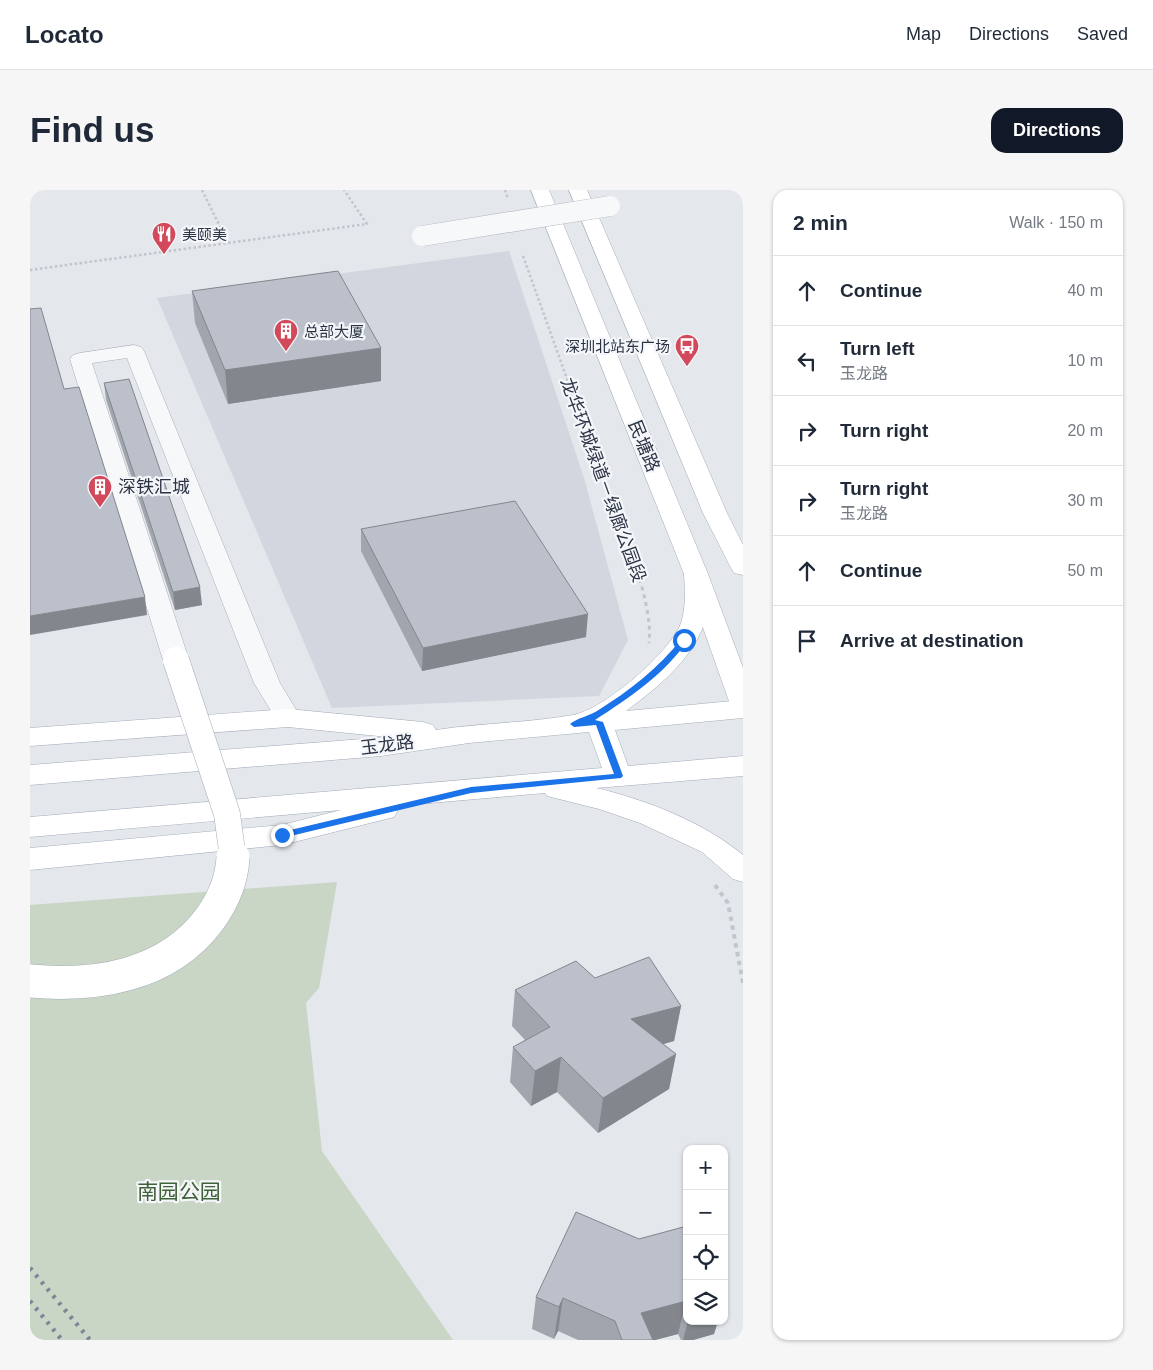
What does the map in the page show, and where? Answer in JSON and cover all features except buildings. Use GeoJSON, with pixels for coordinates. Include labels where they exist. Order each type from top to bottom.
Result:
{"type":"FeatureCollection","features":[{"type":"Feature","properties":{"kind":"main road","name":"民塘路"},"geometry":{"type":"LineString","coordinates":[[540,190],[696,574],[743,704]]}},
{"type":"Feature","properties":{"kind":"main road"},"geometry":{"type":"LineString","coordinates":[[578,190],[715,513],[743,568]]}},
{"type":"Feature","properties":{"kind":"main road"},"geometry":{"type":"LineString","coordinates":[[672,515],[715,513]]}},
{"type":"Feature","properties":{"kind":"main road"},"geometry":{"type":"LineString","coordinates":[[618,776],[586,723],[632,693],[675,653],[693,624],[697,603],[696,574]]}},
{"type":"Feature","properties":{"kind":"main road"},"geometry":{"type":"LineString","coordinates":[[30,981],[49,984],[83,983],[138,972],[154,966],[182,949],[200,933],[223,898],[230,882],[233,862],[230,822],[176,660]]}},
{"type":"Feature","properties":{"kind":"main road","name":"玉龙路"},"geometry":{"type":"LineString","coordinates":[[30,775],[381,747],[469,734],[743,709]]}},
{"type":"Feature","properties":{"kind":"main road"},"geometry":{"type":"LineString","coordinates":[[30,737],[288,718],[469,734]]}},
{"type":"Feature","properties":{"kind":"main road"},"geometry":{"type":"LineString","coordinates":[[30,827],[743,766]]}},
{"type":"Feature","properties":{"kind":"main road"},"geometry":{"type":"LineString","coordinates":[[534,783],[604,800],[650,816],[712,845],[743,871]]}},
{"type":"Feature","properties":{"kind":"main road"},"geometry":{"type":"LineString","coordinates":[[30,859],[282,835],[471,790]]}},
{"type":"Feature","properties":{"kind":"street"},"geometry":{"type":"LineString","coordinates":[[422,236],[610,206]]}},
{"type":"Feature","properties":{"kind":"street"},"geometry":{"type":"LineString","coordinates":[[176,660],[80,359],[134,350],[267,682],[288,718]]}},
{"type":"Feature","properties":{"kind":"path"},"geometry":{"type":"LineString","coordinates":[[202,190],[228,243]]}},
{"type":"Feature","properties":{"kind":"path"},"geometry":{"type":"LineString","coordinates":[[30,270],[367,224],[344,190]]}},
{"type":"Feature","properties":{"kind":"path","name":"龙华环城绿道－绿廊公园段"},"geometry":{"type":"LineString","coordinates":[[522,256],[646,600],[652,627],[648,650]]}},
{"type":"Feature","properties":{"kind":"path"},"geometry":{"type":"LineString","coordinates":[[710,877],[728,903],[743,983]]}},
{"type":"Feature","properties":{"kind":"shaded area"},"geometry":{"type":"Polygon","coordinates":[[[509,251],[584,478],[628,640],[599,696],[332,708],[157,298],[509,251]]]}},
{"type":"Feature","properties":{"kind":"green space","name":"南园公园"},"geometry":{"type":"Polygon","coordinates":[[[337,882],[319,988],[306,1003],[322,1151],[453,1340],[30,1340],[30,905],[337,882]]]}},
{"type":"Feature","properties":{"kind":"railway"},"geometry":{"type":"LineString","coordinates":[[30,1268],[90,1340]]}},
{"type":"Feature","properties":{"kind":"railway"},"geometry":{"type":"LineString","coordinates":[[30,1301],[62,1340]]}},
{"type":"Feature","properties":{"kind":"place","name":"美颐美"},"geometry":{"type":"Point","coordinates":[164,255]}},
{"type":"Feature","properties":{"kind":"place","name":"总部大厦"},"geometry":{"type":"Point","coordinates":[286,352]}},
{"type":"Feature","properties":{"kind":"place","name":"深圳北站东广场"},"geometry":{"type":"Point","coordinates":[687,367]}},
{"type":"Feature","properties":{"kind":"place","name":"深铁汇城"},"geometry":{"type":"Point","coordinates":[100,508]}},
{"type":"Feature","properties":{"kind":"route"},"geometry":{"type":"LineString","coordinates":[[282,835],[471,790],[618,776],[599,722],[574,724],[608,709],[632,693],[675,653],[684,640]]}}]}
